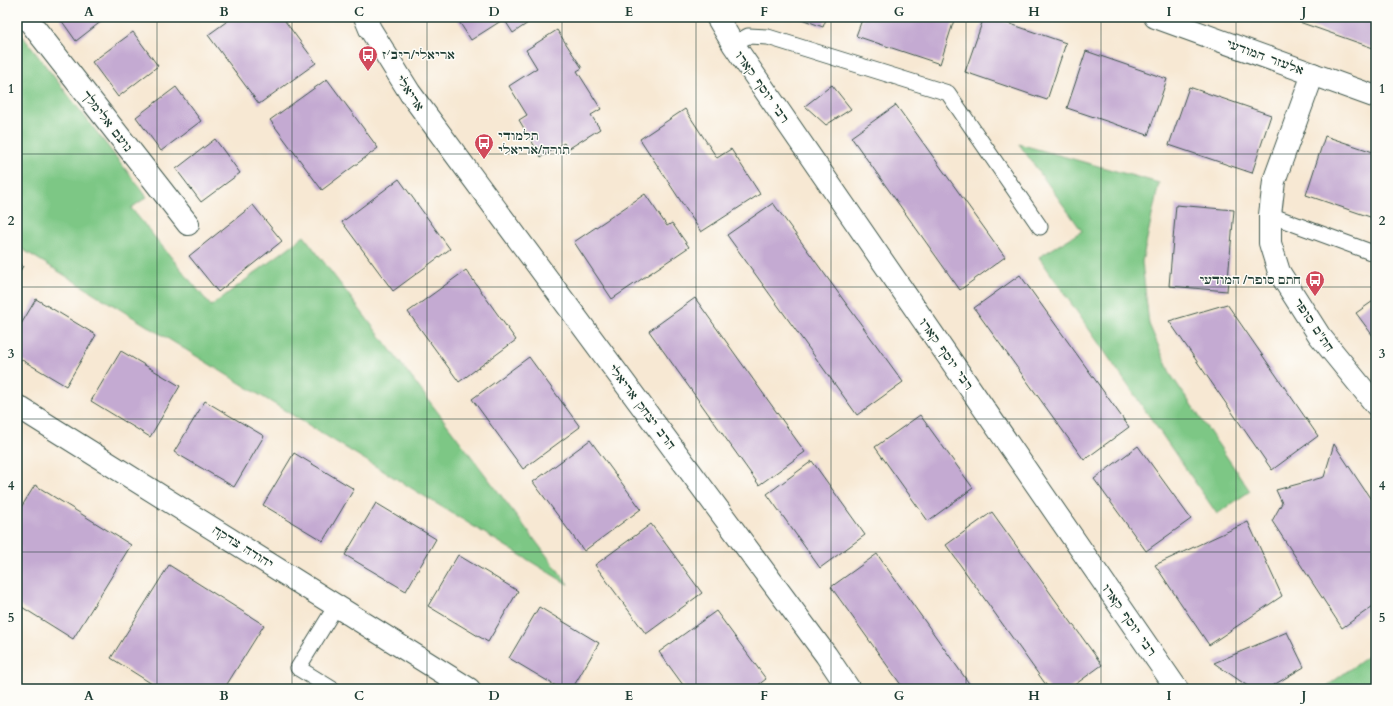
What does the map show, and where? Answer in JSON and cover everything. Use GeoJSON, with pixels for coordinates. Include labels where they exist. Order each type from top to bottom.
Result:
{"type":"FeatureCollection","features":[{"type":"Feature","properties":{"kind":"street","name":"נועם אלימלך"},"geometry":{"type":"LineString","coordinates":[[26,17],[188,224]]}},
{"type":"Feature","properties":{"kind":"street","name":"אריאלי"},"geometry":{"type":"LineString","coordinates":[[365,17],[370,29],[410,94],[433,126]]}},
{"type":"Feature","properties":{"kind":"street","name":"רבי יוסף קארו"},"geometry":{"type":"LineString","coordinates":[[717,17],[733,44],[1177,689]]}},
{"type":"Feature","properties":{"kind":"street","name":"אלעזר המודעי"},"geometry":{"type":"LineString","coordinates":[[1155,17],[1376,97]]}},
{"type":"Feature","properties":{"kind":"street","name":"חת\"ם סופר"},"geometry":{"type":"LineString","coordinates":[[1313,74],[1274,181],[1270,215],[1270,243],[1279,272],[1319,335],[1376,405]]}},
{"type":"Feature","properties":{"kind":"street","name":"הרב יצחק אריאלי"},"geometry":{"type":"LineString","coordinates":[[433,126],[849,689]]}},
{"type":"Feature","properties":{"kind":"street","name":"יהודה צדקה"},"geometry":{"type":"LineString","coordinates":[[17,407],[469,689]]}},
{"type":"Feature","properties":{"kind":"lane"},"geometry":{"type":"LineString","coordinates":[[733,44],[748,36],[768,37],[948,93],[1040,226]]}},
{"type":"Feature","properties":{"kind":"lane"},"geometry":{"type":"LineString","coordinates":[[1270,215],[1376,254]]}},
{"type":"Feature","properties":{"kind":"lane"},"geometry":{"type":"LineString","coordinates":[[332,689],[298,668],[336,606]]}},
{"type":"Feature","properties":{"kind":"green space"},"geometry":{"type":"Polygon","coordinates":[[[17,29],[147,197],[131,208],[211,306],[304,236],[569,585],[17,246],[17,29]]]}},
{"type":"Feature","properties":{"kind":"green space"},"geometry":{"type":"Polygon","coordinates":[[[1019,144],[1159,183],[1142,262],[1149,324],[1171,375],[1250,491],[1217,514],[1039,257],[1082,231],[1019,144]]]}},
{"type":"Feature","properties":{"kind":"green space"},"geometry":{"type":"Polygon","coordinates":[[[1369,655],[1372,689],[1323,689],[1369,655]]]}},
{"type":"Feature","properties":{"kind":"building"},"geometry":{"type":"Polygon","coordinates":[[[59,17],[107,17],[76,41],[59,17]]]}},
{"type":"Feature","properties":{"kind":"building"},"geometry":{"type":"Polygon","coordinates":[[[233,17],[282,17],[316,63],[259,104],[208,35],[233,17]]]}},
{"type":"Feature","properties":{"kind":"building"},"geometry":{"type":"Polygon","coordinates":[[[456,17],[537,17],[513,33],[504,19],[471,40],[456,17]]]}},
{"type":"Feature","properties":{"kind":"building"},"geometry":{"type":"Polygon","coordinates":[[[796,17],[827,17],[823,27],[796,17]]]}},
{"type":"Feature","properties":{"kind":"building"},"geometry":{"type":"Polygon","coordinates":[[[863,17],[955,17],[940,64],[856,36],[863,17]]]}},
{"type":"Feature","properties":{"kind":"building"},"geometry":{"type":"Polygon","coordinates":[[[984,17],[990,17],[1066,43],[1047,100],[965,72],[984,17]]]}},
{"type":"Feature","properties":{"kind":"building"},"geometry":{"type":"Polygon","coordinates":[[[1285,17],[1376,17],[1376,49],[1285,17]]]}},
{"type":"Feature","properties":{"kind":"building"},"geometry":{"type":"Polygon","coordinates":[[[557,30],[582,68],[577,71],[601,109],[591,115],[600,129],[568,149],[564,143],[541,157],[519,120],[527,115],[509,86],[537,68],[526,50],[557,30]]]}},
{"type":"Feature","properties":{"kind":"building"},"geometry":{"type":"Polygon","coordinates":[[[133,32],[158,66],[118,97],[92,62],[133,32]]]}},
{"type":"Feature","properties":{"kind":"building"},"geometry":{"type":"Polygon","coordinates":[[[1086,51],[1167,79],[1148,135],[1067,108],[1086,51]]]}},
{"type":"Feature","properties":{"kind":"building"},"geometry":{"type":"Polygon","coordinates":[[[327,79],[378,148],[322,190],[270,120],[327,79]]]}},
{"type":"Feature","properties":{"kind":"building"},"geometry":{"type":"Polygon","coordinates":[[[832,85],[851,109],[826,125],[805,106],[832,85]]]}},
{"type":"Feature","properties":{"kind":"building"},"geometry":{"type":"Polygon","coordinates":[[[176,87],[201,121],[161,151],[136,117],[176,87]]]}},
{"type":"Feature","properties":{"kind":"building"},"geometry":{"type":"Polygon","coordinates":[[[1189,87],[1271,115],[1252,173],[1169,145],[1189,87]]]}},
{"type":"Feature","properties":{"kind":"building"},"geometry":{"type":"Polygon","coordinates":[[[896,105],[1005,257],[960,290],[851,137],[896,105]]]}},
{"type":"Feature","properties":{"kind":"building"},"geometry":{"type":"Polygon","coordinates":[[[685,109],[717,158],[731,149],[760,194],[701,232],[640,139],[685,109]]]}},
{"type":"Feature","properties":{"kind":"building"},"geometry":{"type":"Polygon","coordinates":[[[1325,136],[1376,153],[1376,219],[1306,195],[1325,136]]]}},
{"type":"Feature","properties":{"kind":"building"},"geometry":{"type":"Polygon","coordinates":[[[215,139],[240,173],[201,202],[176,169],[215,139]]]}},
{"type":"Feature","properties":{"kind":"building"},"geometry":{"type":"Polygon","coordinates":[[[399,179],[450,249],[393,291],[342,222],[399,179]]]}},
{"type":"Feature","properties":{"kind":"building"},"geometry":{"type":"Polygon","coordinates":[[[645,194],[667,226],[672,223],[689,247],[612,299],[574,242],[645,194]]]}},
{"type":"Feature","properties":{"kind":"building"},"geometry":{"type":"Polygon","coordinates":[[[773,203],[903,382],[857,415],[727,235],[773,203]]]}},
{"type":"Feature","properties":{"kind":"building"},"geometry":{"type":"Polygon","coordinates":[[[253,205],[282,241],[218,292],[189,256],[253,205]]]}},
{"type":"Feature","properties":{"kind":"building"},"geometry":{"type":"Polygon","coordinates":[[[1176,205],[1234,210],[1227,291],[1169,286],[1176,205]]]}},
{"type":"Feature","properties":{"kind":"building"},"geometry":{"type":"Polygon","coordinates":[[[17,262],[23,266],[17,276],[17,262]]]}},
{"type":"Feature","properties":{"kind":"building"},"geometry":{"type":"Polygon","coordinates":[[[466,270],[516,340],[459,382],[408,312],[466,270]]]}},
{"type":"Feature","properties":{"kind":"building"},"geometry":{"type":"Polygon","coordinates":[[[1020,275],[1129,427],[1084,460],[974,308],[1020,275]]]}},
{"type":"Feature","properties":{"kind":"building"},"geometry":{"type":"Polygon","coordinates":[[[695,298],[805,452],[759,485],[649,331],[695,298]]]}},
{"type":"Feature","properties":{"kind":"building"},"geometry":{"type":"Polygon","coordinates":[[[36,299],[96,335],[66,386],[17,357],[17,331],[36,299]]]}},
{"type":"Feature","properties":{"kind":"building"},"geometry":{"type":"Polygon","coordinates":[[[1376,299],[1376,340],[1356,313],[1376,299]]]}},
{"type":"Feature","properties":{"kind":"building"},"geometry":{"type":"Polygon","coordinates":[[[1227,304],[1318,436],[1272,470],[1169,321],[1227,304]]]}},
{"type":"Feature","properties":{"kind":"building"},"geometry":{"type":"Polygon","coordinates":[[[121,351],[180,386],[150,437],[91,401],[121,351]]]}},
{"type":"Feature","properties":{"kind":"building"},"geometry":{"type":"Polygon","coordinates":[[[529,357],[580,427],[523,469],[472,399],[529,357]]]}},
{"type":"Feature","properties":{"kind":"building"},"geometry":{"type":"Polygon","coordinates":[[[205,401],[264,436],[234,487],[174,452],[205,401]]]}},
{"type":"Feature","properties":{"kind":"building"},"geometry":{"type":"Polygon","coordinates":[[[920,415],[973,488],[928,521],[875,447],[920,415]]]}},
{"type":"Feature","properties":{"kind":"building"},"geometry":{"type":"Polygon","coordinates":[[[590,440],[641,509],[584,551],[533,482],[590,440]]]}},
{"type":"Feature","properties":{"kind":"building"},"geometry":{"type":"Polygon","coordinates":[[[1334,444],[1376,507],[1376,604],[1342,628],[1272,521],[1282,503],[1276,490],[1324,477],[1334,444]]]}},
{"type":"Feature","properties":{"kind":"building"},"geometry":{"type":"Polygon","coordinates":[[[1138,446],[1191,519],[1146,551],[1094,479],[1138,446]]]}},
{"type":"Feature","properties":{"kind":"building"},"geometry":{"type":"Polygon","coordinates":[[[294,453],[354,489],[323,541],[263,505],[294,453]]]}},
{"type":"Feature","properties":{"kind":"building"},"geometry":{"type":"Polygon","coordinates":[[[812,461],[865,535],[820,568],[767,494],[812,461]]]}},
{"type":"Feature","properties":{"kind":"building"},"geometry":{"type":"Polygon","coordinates":[[[35,485],[131,545],[73,639],[17,604],[17,514],[35,485]]]}},
{"type":"Feature","properties":{"kind":"building"},"geometry":{"type":"Polygon","coordinates":[[[376,503],[436,539],[406,591],[345,555],[376,503]]]}},
{"type":"Feature","properties":{"kind":"building"},"geometry":{"type":"Polygon","coordinates":[[[992,512],[1102,665],[1069,689],[1049,689],[946,545],[992,512]]]}},
{"type":"Feature","properties":{"kind":"building"},"geometry":{"type":"Polygon","coordinates":[[[1248,522],[1282,596],[1209,645],[1155,565],[1248,522]]]}},
{"type":"Feature","properties":{"kind":"building"},"geometry":{"type":"Polygon","coordinates":[[[651,524],[702,593],[646,634],[595,565],[651,524]]]}},
{"type":"Feature","properties":{"kind":"building"},"geometry":{"type":"Polygon","coordinates":[[[877,554],[973,689],[904,689],[831,587],[877,554]]]}},
{"type":"Feature","properties":{"kind":"building"},"geometry":{"type":"Polygon","coordinates":[[[458,555],[518,591],[488,642],[428,606],[458,555]]]}},
{"type":"Feature","properties":{"kind":"building"},"geometry":{"type":"Polygon","coordinates":[[[169,565],[264,625],[224,689],[160,689],[111,658],[169,565]]]}},
{"type":"Feature","properties":{"kind":"building"},"geometry":{"type":"Polygon","coordinates":[[[539,607],[599,643],[572,689],[561,689],[509,658],[539,607]]]}},
{"type":"Feature","properties":{"kind":"building"},"geometry":{"type":"Polygon","coordinates":[[[716,611],[766,679],[753,689],[686,689],[659,652],[716,611]]]}},
{"type":"Feature","properties":{"kind":"building"},"geometry":{"type":"Polygon","coordinates":[[[1287,632],[1304,667],[1267,689],[1252,689],[1214,663],[1287,632]]]}},
{"type":"Feature","properties":{"kind":"place","name":"אריאלי/ריב׳ז"},"geometry":{"type":"Point","coordinates":[368,72]}},
{"type":"Feature","properties":{"kind":"place","name":"תלמודי תורה/אריאלי"},"geometry":{"type":"Point","coordinates":[484,160]}},
{"type":"Feature","properties":{"kind":"place","name":"חתם סופר/ המודעי"},"geometry":{"type":"Point","coordinates":[1315,297]}}]}
